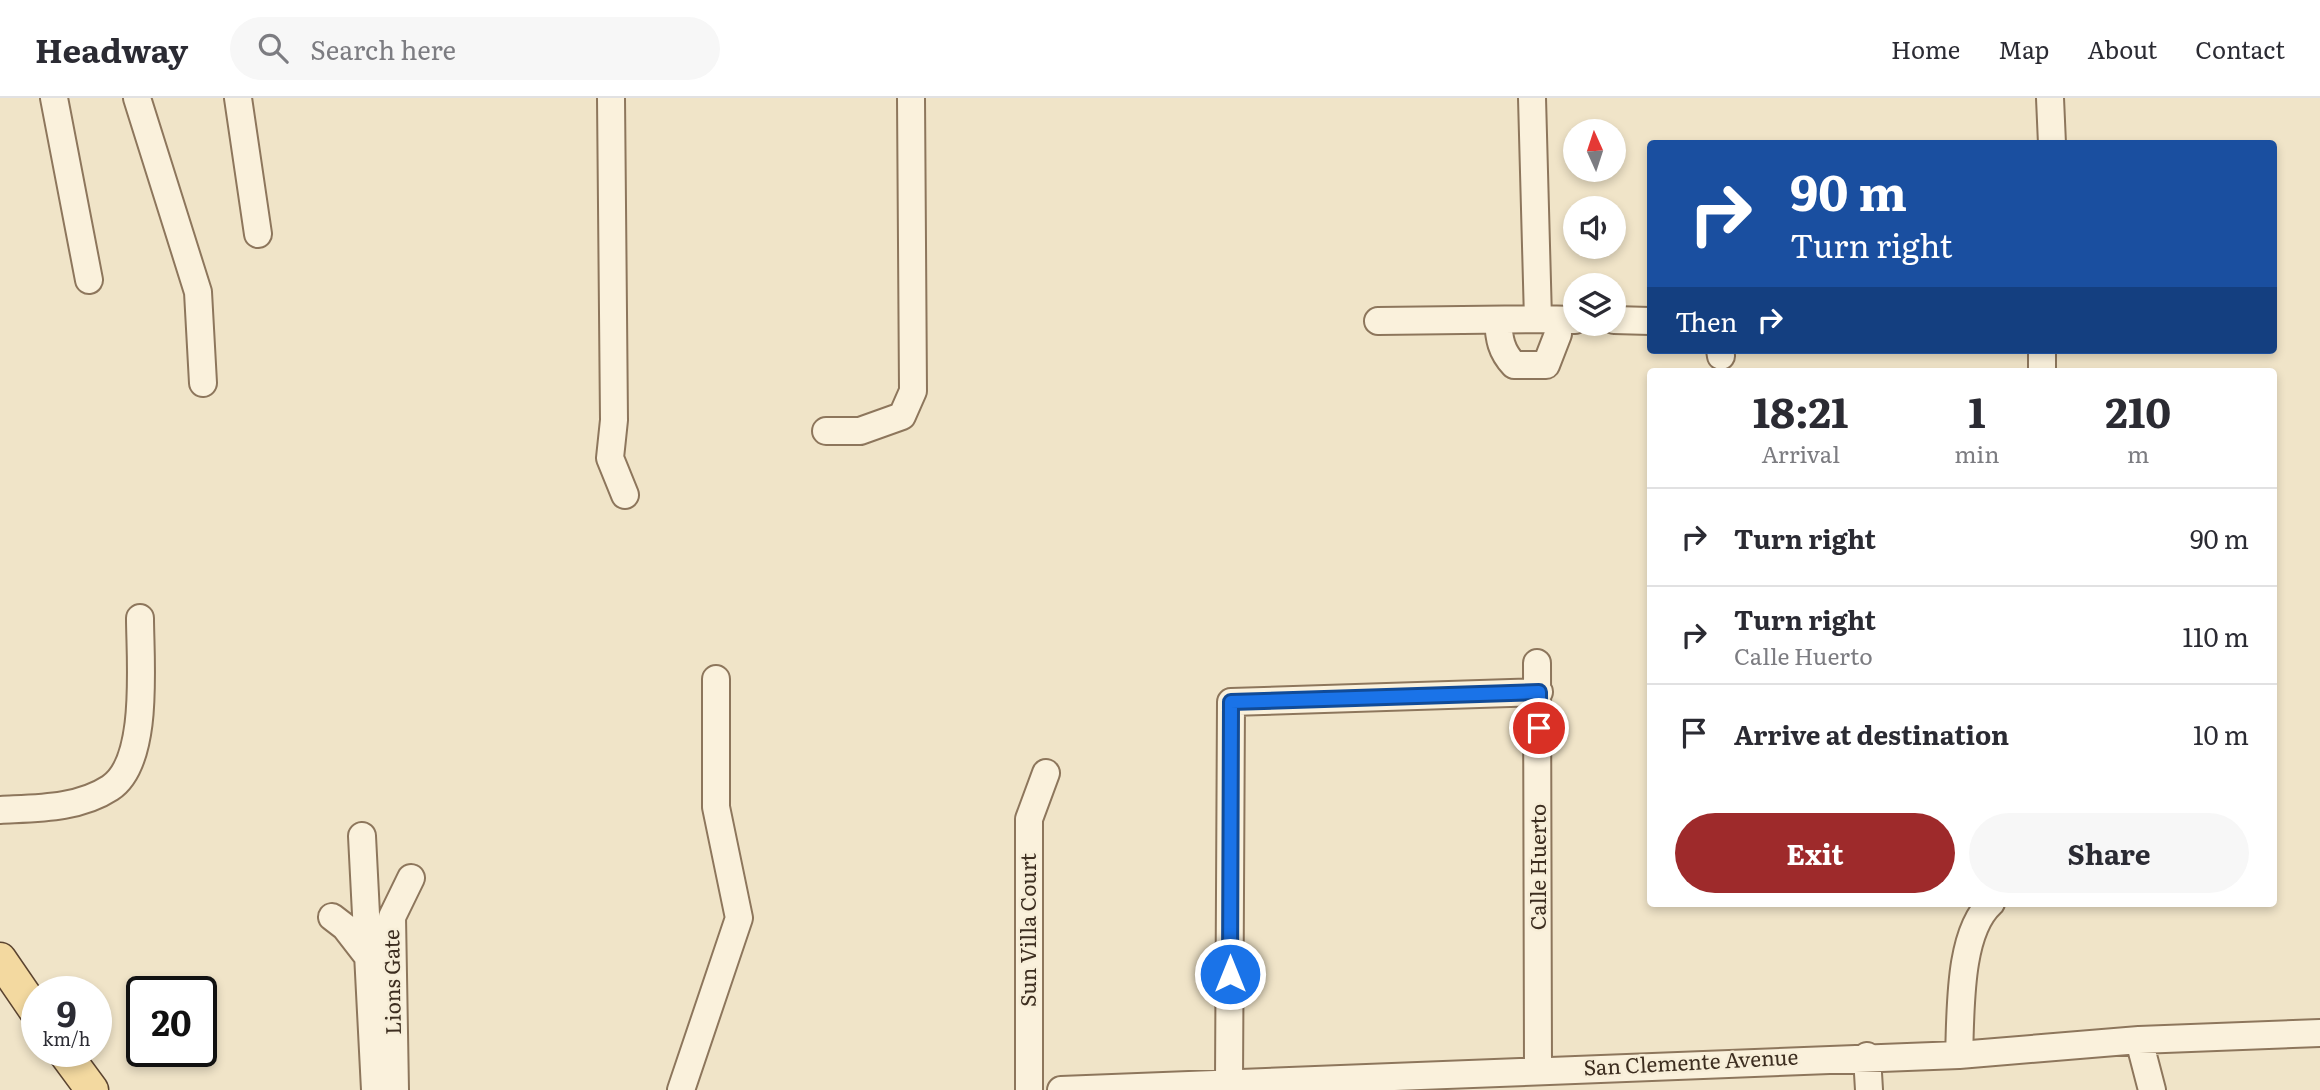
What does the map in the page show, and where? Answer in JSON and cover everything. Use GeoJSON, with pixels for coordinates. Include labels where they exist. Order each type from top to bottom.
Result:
{"type":"FeatureCollection","features":[{"type":"Feature","properties":{"kind":"main road"},"geometry":{"type":"LineString","coordinates":[[0,959],[21,990]]}},
{"type":"Feature","properties":{"kind":"main road"},"geometry":{"type":"LineString","coordinates":[[75,1067],[92,1090]]}},
{"type":"Feature","properties":{"kind":"street"},"geometry":{"type":"LineString","coordinates":[[54,98],[89,280]]}},
{"type":"Feature","properties":{"kind":"street"},"geometry":{"type":"LineString","coordinates":[[137,98],[198,292],[202,383]]}},
{"type":"Feature","properties":{"kind":"street"},"geometry":{"type":"LineString","coordinates":[[238,98],[258,234]]}},
{"type":"Feature","properties":{"kind":"street"},"geometry":{"type":"LineString","coordinates":[[611,98],[614,420],[610,458],[625,495]]}},
{"type":"Feature","properties":{"kind":"street"},"geometry":{"type":"LineString","coordinates":[[826,431],[860,431],[902,416],[913,391],[911,98]]}},
{"type":"Feature","properties":{"kind":"street"},"geometry":{"type":"LineString","coordinates":[[1498,320],[1499,342],[1514,365],[1546,365],[1558,334],[1532,98]]}},
{"type":"Feature","properties":{"kind":"street"},"geometry":{"type":"LineString","coordinates":[[2050,98],[2053,140]]}},
{"type":"Feature","properties":{"kind":"street"},"geometry":{"type":"LineString","coordinates":[[1378,320],[1556,320]]}},
{"type":"Feature","properties":{"kind":"street"},"geometry":{"type":"LineString","coordinates":[[1626,320],[1647,321]]}},
{"type":"Feature","properties":{"kind":"street"},"geometry":{"type":"LineString","coordinates":[[0,810],[53,807],[81,801],[112,788],[130,762],[139,718],[141,618]]}},
{"type":"Feature","properties":{"kind":"street","name":"Calle Huerto"},"geometry":{"type":"LineString","coordinates":[[1537,663],[1538,1070]]}},
{"type":"Feature","properties":{"kind":"street"},"geometry":{"type":"LineString","coordinates":[[681,1090],[739,918],[716,807],[716,679]]}},
{"type":"Feature","properties":{"kind":"street"},"geometry":{"type":"LineString","coordinates":[[1229,1083],[1231,702],[1539,692]]}},
{"type":"Feature","properties":{"kind":"street","name":"Sun Villa Court"},"geometry":{"type":"LineString","coordinates":[[1029,1090],[1029,819],[1046,773]]}},
{"type":"Feature","properties":{"kind":"street"},"geometry":{"type":"LineString","coordinates":[[362,836],[376,1090]]}},
{"type":"Feature","properties":{"kind":"street","name":"Lions Gate"},"geometry":{"type":"LineString","coordinates":[[395,1090],[392,917],[411,878]]}},
{"type":"Feature","properties":{"kind":"street"},"geometry":{"type":"LineString","coordinates":[[1959,1055],[1962,979],[1979,914],[1987,907]]}},
{"type":"Feature","properties":{"kind":"street"},"geometry":{"type":"LineString","coordinates":[[332,917],[345,927],[369,958]]}},
{"type":"Feature","properties":{"kind":"street","name":"San Clemente Avenue"},"geometry":{"type":"LineString","coordinates":[[1061,1090],[1867,1056],[1959,1055],[2139,1040],[2320,1033]]}},
{"type":"Feature","properties":{"kind":"street"},"geometry":{"type":"LineString","coordinates":[[2139,1040],[2152,1090]]}},
{"type":"Feature","properties":{"kind":"street"},"geometry":{"type":"LineString","coordinates":[[1867,1056],[1869,1090]]}},
{"type":"Feature","properties":{"kind":"route"},"geometry":{"type":"LineString","coordinates":[[1230,974],[1231,702],[1539,692],[1539,728]]}}]}
